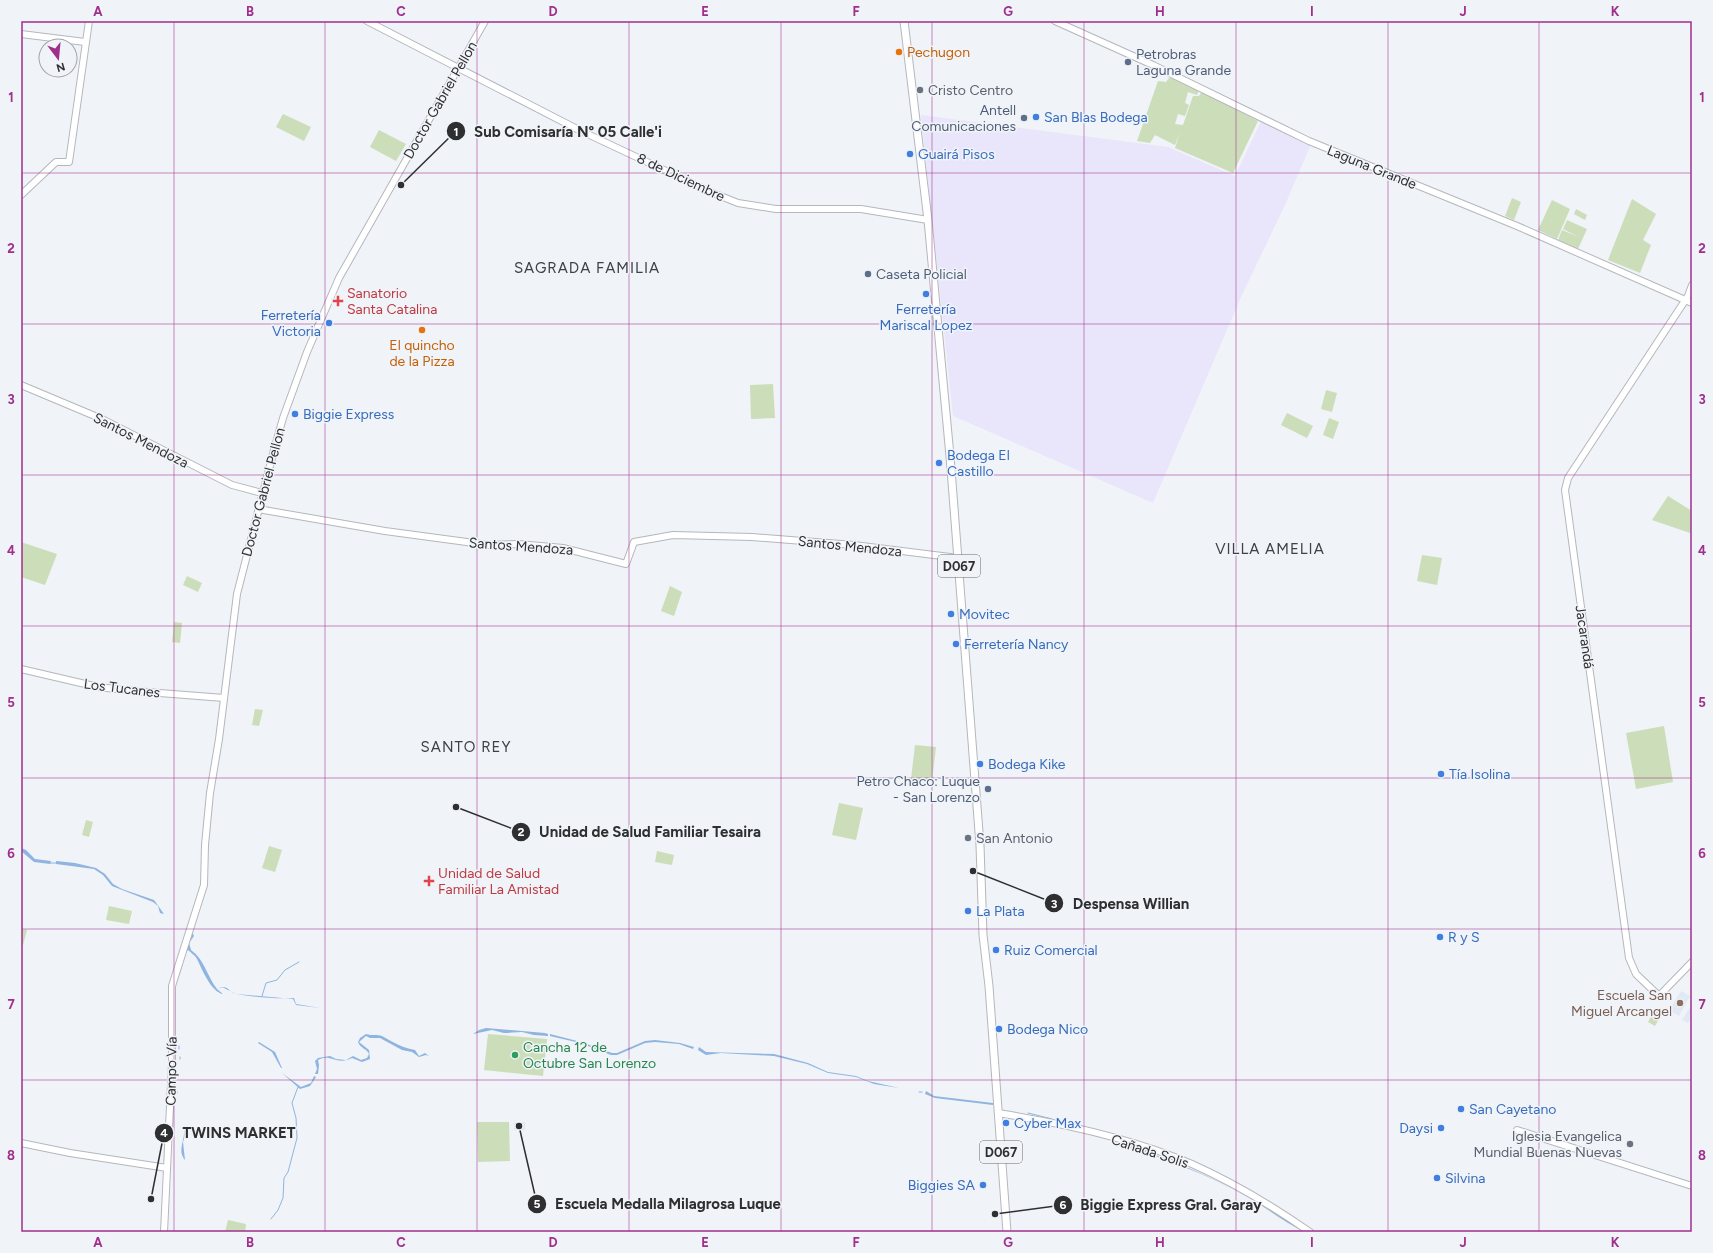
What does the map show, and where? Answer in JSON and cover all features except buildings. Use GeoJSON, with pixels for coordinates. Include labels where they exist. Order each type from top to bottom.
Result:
{"type":"FeatureCollection","features":[{"type":"Feature","properties":{"kind":"main road","name":"D067"},"geometry":{"type":"LineString","coordinates":[[904,21],[928,220],[958,558],[980,845],[983,935],[1007,1232]]}},
{"type":"Feature","properties":{"kind":"street"},"geometry":{"type":"LineString","coordinates":[[21,194],[56,162],[68,162],[89,21]]}},
{"type":"Feature","properties":{"kind":"street","name":"8 de Diciembre"},"geometry":{"type":"LineString","coordinates":[[367,21],[579,130],[713,193],[738,203],[776,208],[861,209],[928,220]]}},
{"type":"Feature","properties":{"kind":"street","name":"Doctor Gabriel Pellon"},"geometry":{"type":"LineString","coordinates":[[189,928],[202,895],[210,793],[237,594],[262,493],[283,418],[307,352],[339,278],[485,21]]}},
{"type":"Feature","properties":{"kind":"street","name":"Laguna Grande"},"geometry":{"type":"LineString","coordinates":[[1055,21],[1154,65],[1309,141],[1517,226],[1692,303]]}},
{"type":"Feature","properties":{"kind":"street"},"geometry":{"type":"LineString","coordinates":[[21,34],[85,42]]}},
{"type":"Feature","properties":{"kind":"street","name":"Jacarandá"},"geometry":{"type":"LineString","coordinates":[[1692,285],[1688,296],[1568,478],[1565,490],[1629,958],[1636,974],[1659,996],[1692,962]]}},
{"type":"Feature","properties":{"kind":"street","name":"Santos Mendoza"},"geometry":{"type":"LineString","coordinates":[[21,385],[102,419],[232,485],[262,493]]}},
{"type":"Feature","properties":{"kind":"street","name":"Santos Mendoza"},"geometry":{"type":"LineString","coordinates":[[258,509],[385,531],[480,544],[518,544],[563,548],[626,564],[634,542],[673,535],[802,540],[958,558]]}},
{"type":"Feature","properties":{"kind":"street","name":"Los Tucanes"},"geometry":{"type":"LineString","coordinates":[[21,669],[98,687],[224,698]]}},
{"type":"Feature","properties":{"kind":"street","name":"Campo Vía"},"geometry":{"type":"LineString","coordinates":[[164,1232],[172,1064],[172,991],[189,928]]}},
{"type":"Feature","properties":{"kind":"street","name":"Cañada Solis"},"geometry":{"type":"LineString","coordinates":[[998,1113],[1048,1122],[1167,1154],[1192,1164],[1278,1210],[1310,1232]]}},
{"type":"Feature","properties":{"kind":"street"},"geometry":{"type":"LineString","coordinates":[[1517,1130],[1692,1186]]}},
{"type":"Feature","properties":{"kind":"street"},"geometry":{"type":"LineString","coordinates":[[21,1143],[167,1168]]}},
{"type":"Feature","properties":{"kind":"shaded area"},"geometry":{"type":"Polygon","coordinates":[[[921,115],[1168,147],[1235,176],[1262,119],[1311,144],[1285,205],[1241,297],[1153,503],[953,416],[921,115]]]}},
{"type":"Feature","properties":{"kind":"shaded area","name":"Escuela San Miguel Arcangel"},"geometry":{"type":"Polygon","coordinates":[[[1681,991],[1690,996],[1679,1016],[1669,1010],[1681,991]]]}},
{"type":"Feature","properties":{"kind":"shaded area","name":"Escuela San Miguel Arcangel"},"geometry":{"type":"Polygon","coordinates":[[[1692,1004],[1692,1016],[1688,1023],[1682,1020],[1692,1004]]]}},
{"type":"Feature","properties":{"kind":"shaded area"},"geometry":{"type":"Polygon","coordinates":[[[525,1122],[525,1130],[514,1130],[514,1123],[525,1122]]]}},
{"type":"Feature","properties":{"kind":"green space"},"geometry":{"type":"Polygon","coordinates":[[[1169,78],[1174,78],[1199,90],[1197,95],[1188,92],[1185,103],[1189,105],[1185,116],[1178,114],[1175,124],[1183,125],[1193,96],[1199,96],[1202,91],[1258,121],[1233,173],[1175,148],[1180,132],[1175,145],[1155,135],[1150,143],[1137,141],[1158,81],[1166,82],[1169,78]]]}},
{"type":"Feature","properties":{"kind":"green space"},"geometry":{"type":"Polygon","coordinates":[[[283,114],[311,127],[304,141],[276,127],[283,114]]]}},
{"type":"Feature","properties":{"kind":"green space"},"geometry":{"type":"Polygon","coordinates":[[[379,130],[406,144],[396,161],[370,147],[379,130]]]}},
{"type":"Feature","properties":{"kind":"green space"},"geometry":{"type":"Polygon","coordinates":[[[1512,198],[1521,202],[1514,220],[1505,216],[1512,198]]]}},
{"type":"Feature","properties":{"kind":"green space"},"geometry":{"type":"Polygon","coordinates":[[[1632,199],[1656,214],[1643,240],[1651,245],[1640,273],[1608,260],[1632,199]]]}},
{"type":"Feature","properties":{"kind":"green space"},"geometry":{"type":"Polygon","coordinates":[[[1552,200],[1570,209],[1557,239],[1538,230],[1552,200]]]}},
{"type":"Feature","properties":{"kind":"green space"},"geometry":{"type":"Polygon","coordinates":[[[1576,209],[1587,215],[1585,220],[1574,214],[1576,209]]]}},
{"type":"Feature","properties":{"kind":"green space"},"geometry":{"type":"Polygon","coordinates":[[[1567,220],[1587,229],[1578,249],[1558,240],[1562,230],[1579,237],[1563,229],[1567,220]]]}},
{"type":"Feature","properties":{"kind":"green space"},"geometry":{"type":"Polygon","coordinates":[[[773,384],[775,418],[751,419],[750,385],[773,384]]]}},
{"type":"Feature","properties":{"kind":"green space"},"geometry":{"type":"Polygon","coordinates":[[[1326,390],[1337,393],[1332,412],[1321,409],[1326,390]]]}},
{"type":"Feature","properties":{"kind":"green space"},"geometry":{"type":"Polygon","coordinates":[[[1287,413],[1313,426],[1307,438],[1281,425],[1287,413]]]}},
{"type":"Feature","properties":{"kind":"green space"},"geometry":{"type":"Polygon","coordinates":[[[1329,418],[1339,422],[1333,439],[1323,435],[1329,418]]]}},
{"type":"Feature","properties":{"kind":"green space"},"geometry":{"type":"Polygon","coordinates":[[[1668,496],[1692,511],[1692,529],[1690,533],[1652,520],[1668,496]]]}},
{"type":"Feature","properties":{"kind":"green space"},"geometry":{"type":"Polygon","coordinates":[[[21,542],[57,554],[45,585],[21,577],[21,542]]]}},
{"type":"Feature","properties":{"kind":"green space"},"geometry":{"type":"Polygon","coordinates":[[[1422,555],[1442,558],[1437,585],[1417,581],[1422,555]]]}},
{"type":"Feature","properties":{"kind":"green space"},"geometry":{"type":"Polygon","coordinates":[[[187,576],[202,583],[198,592],[183,585],[187,576]]]}},
{"type":"Feature","properties":{"kind":"green space"},"geometry":{"type":"Polygon","coordinates":[[[670,586],[682,592],[674,616],[661,611],[670,586]]]}},
{"type":"Feature","properties":{"kind":"green space"},"geometry":{"type":"Polygon","coordinates":[[[174,622],[182,623],[180,643],[172,642],[174,622]]]}},
{"type":"Feature","properties":{"kind":"green space"},"geometry":{"type":"Polygon","coordinates":[[[255,709],[263,710],[259,726],[252,725],[255,709]]]}},
{"type":"Feature","properties":{"kind":"green space"},"geometry":{"type":"Polygon","coordinates":[[[1664,726],[1673,782],[1636,789],[1626,733],[1664,726]]]}},
{"type":"Feature","properties":{"kind":"green space"},"geometry":{"type":"Polygon","coordinates":[[[915,745],[936,747],[932,781],[911,779],[915,745]]]}},
{"type":"Feature","properties":{"kind":"green space"},"geometry":{"type":"Polygon","coordinates":[[[839,803],[863,808],[856,840],[832,835],[839,803]]]}},
{"type":"Feature","properties":{"kind":"green space"},"geometry":{"type":"Polygon","coordinates":[[[86,820],[93,822],[89,837],[82,835],[86,820]]]}},
{"type":"Feature","properties":{"kind":"green space"},"geometry":{"type":"Polygon","coordinates":[[[269,846],[282,850],[275,872],[262,868],[269,846]]]}},
{"type":"Feature","properties":{"kind":"green space"},"geometry":{"type":"Polygon","coordinates":[[[657,851],[674,855],[672,865],[655,862],[657,851]]]}},
{"type":"Feature","properties":{"kind":"green space"},"geometry":{"type":"Polygon","coordinates":[[[109,906],[132,911],[129,924],[106,920],[109,906]]]}},
{"type":"Feature","properties":{"kind":"green space"},"geometry":{"type":"Polygon","coordinates":[[[21,929],[27,930],[23,945],[21,944],[21,929]]]}},
{"type":"Feature","properties":{"kind":"green space"},"geometry":{"type":"Polygon","coordinates":[[[1656,1008],[1663,1012],[1655,1026],[1648,1022],[1656,1008]]]}},
{"type":"Feature","properties":{"kind":"green space","name":"Cancha 12 de Octubre San Lorenzo"},"geometry":{"type":"Polygon","coordinates":[[[488,1034],[547,1039],[543,1076],[484,1070],[488,1034]]]}},
{"type":"Feature","properties":{"kind":"green space"},"geometry":{"type":"Polygon","coordinates":[[[477,1122],[509,1122],[510,1161],[478,1162],[477,1122]]]}},
{"type":"Feature","properties":{"kind":"green space"},"geometry":{"type":"Polygon","coordinates":[[[228,1220],[246,1224],[245,1232],[225,1232],[228,1220]]]}},
{"type":"Feature","properties":{"kind":"water"},"geometry":{"type":"Polygon","coordinates":[[[21,848],[26,850],[35,859],[51,861],[50,864],[34,862],[21,851],[21,848]]]}},
{"type":"Feature","properties":{"kind":"water"},"geometry":{"type":"Polygon","coordinates":[[[56,861],[75,863],[96,868],[105,874],[113,884],[122,889],[154,900],[164,914],[160,913],[158,906],[153,902],[112,886],[103,875],[94,869],[56,864],[56,861]]]}},
{"type":"Feature","properties":{"kind":"water"},"geometry":{"type":"Polygon","coordinates":[[[192,932],[194,936],[189,943],[191,950],[199,958],[217,989],[223,994],[211,985],[194,955],[188,950],[184,955],[192,932]]]}},
{"type":"Feature","properties":{"kind":"water"},"geometry":{"type":"Polygon","coordinates":[[[236,994],[284,998],[258,997],[236,994]]]}},
{"type":"Feature","properties":{"kind":"water"},"geometry":{"type":"Polygon","coordinates":[[[284,998],[294,998],[296,1004],[320,1008],[296,1005],[293,999],[284,998]]]}},
{"type":"Feature","properties":{"kind":"water"},"geometry":{"type":"Polygon","coordinates":[[[486,1028],[545,1033],[548,1034],[548,1036],[522,1032],[504,1033],[492,1030],[473,1034],[486,1028]]]}},
{"type":"Feature","properties":{"kind":"water"},"geometry":{"type":"Polygon","coordinates":[[[366,1034],[378,1035],[394,1043],[415,1050],[419,1056],[425,1053],[429,1056],[426,1055],[419,1057],[412,1052],[402,1050],[380,1038],[370,1038],[366,1036],[359,1042],[369,1050],[370,1059],[362,1062],[352,1058],[346,1060],[353,1056],[361,1060],[367,1058],[369,1054],[360,1046],[358,1042],[360,1038],[366,1034]]]}},
{"type":"Feature","properties":{"kind":"water"},"geometry":{"type":"Polygon","coordinates":[[[550,1034],[581,1042],[612,1053],[617,1053],[645,1041],[655,1040],[680,1043],[694,1047],[693,1049],[679,1044],[655,1042],[645,1043],[617,1055],[611,1055],[580,1043],[550,1036],[550,1034]]]}},
{"type":"Feature","properties":{"kind":"water"},"geometry":{"type":"Polygon","coordinates":[[[259,1042],[275,1052],[282,1068],[272,1052],[258,1043],[259,1042]]]}},
{"type":"Feature","properties":{"kind":"water"},"geometry":{"type":"Polygon","coordinates":[[[699,1047],[706,1052],[774,1054],[808,1063],[828,1072],[856,1076],[868,1081],[899,1088],[874,1084],[856,1077],[828,1073],[807,1064],[774,1056],[721,1053],[706,1055],[698,1050],[699,1047]]]}},
{"type":"Feature","properties":{"kind":"water"},"geometry":{"type":"Polygon","coordinates":[[[330,1056],[336,1059],[346,1060],[342,1061],[323,1058],[318,1060],[318,1074],[315,1074],[317,1069],[315,1061],[318,1058],[330,1056]]]}},
{"type":"Feature","properties":{"kind":"water"},"geometry":{"type":"Polygon","coordinates":[[[282,1073],[301,1087],[311,1083],[314,1076],[316,1077],[310,1086],[300,1089],[282,1073]]]}},
{"type":"Feature","properties":{"kind":"water"},"geometry":{"type":"Polygon","coordinates":[[[926,1091],[934,1096],[993,1103],[993,1105],[935,1098],[925,1094],[926,1091]]]}},
{"type":"Feature","properties":{"kind":"water"},"geometry":{"type":"Polygon","coordinates":[[[184,1130],[186,1133],[183,1142],[185,1160],[181,1149],[184,1130]]]}},
{"type":"Feature","properties":{"kind":"water"},"geometry":{"type":"Polygon","coordinates":[[[1124,1146],[1144,1151],[1183,1165],[1247,1197],[1187,1168],[1124,1146]]]}},
{"type":"Feature","properties":{"kind":"water"},"geometry":{"type":"Polygon","coordinates":[[[1248,1197],[1271,1210],[1305,1232],[1290,1224],[1248,1197]]]}},
{"type":"Feature","properties":{"kind":"waterway"},"geometry":{"type":"LineString","coordinates":[[50,863],[56,863]]}},
{"type":"Feature","properties":{"kind":"waterway"},"geometry":{"type":"LineString","coordinates":[[262,996],[266,983],[277,980],[285,970],[299,962]]}},
{"type":"Feature","properties":{"kind":"waterway"},"geometry":{"type":"LineString","coordinates":[[179,975],[182,965]]}},
{"type":"Feature","properties":{"kind":"waterway"},"geometry":{"type":"LineString","coordinates":[[271,1219],[278,1210],[283,1198],[284,1178],[288,1172],[297,1138],[296,1118],[292,1103],[298,1087]]}},
{"type":"Feature","properties":{"kind":"waterway"},"geometry":{"type":"LineString","coordinates":[[1028,1113],[1052,1119]]}},
{"type":"Feature","properties":{"kind":"place","name":"Pechugon"},"geometry":{"type":"Point","coordinates":[899,52]}},
{"type":"Feature","properties":{"kind":"place","name":"Petrobras Laguna Grande"},"geometry":{"type":"Point","coordinates":[1128,62]}},
{"type":"Feature","properties":{"kind":"place","name":"Cristo Centro"},"geometry":{"type":"Point","coordinates":[920,90]}},
{"type":"Feature","properties":{"kind":"place","name":"San Blas Bodega"},"geometry":{"type":"Point","coordinates":[1036,117]}},
{"type":"Feature","properties":{"kind":"place","name":"Antell Comunicaciones"},"geometry":{"type":"Point","coordinates":[1024,118]}},
{"type":"Feature","properties":{"kind":"place","name":"Guairá Pisos"},"geometry":{"type":"Point","coordinates":[910,154]}},
{"type":"Feature","properties":{"kind":"place","name":"Sub Comisaría N° 05 Calle'i"},"geometry":{"type":"Point","coordinates":[401,185]}},
{"type":"Feature","properties":{"kind":"place","name":"Caseta Policial"},"geometry":{"type":"Point","coordinates":[868,274]}},
{"type":"Feature","properties":{"kind":"place","name":"Ferretería Mariscal Lopez"},"geometry":{"type":"Point","coordinates":[926,294]}},
{"type":"Feature","properties":{"kind":"place","name":"Sanatorio Santa Catalina"},"geometry":{"type":"Point","coordinates":[338,301]}},
{"type":"Feature","properties":{"kind":"place","name":"Ferretería Victoria"},"geometry":{"type":"Point","coordinates":[329,323]}},
{"type":"Feature","properties":{"kind":"place","name":"El quincho de la Pizza"},"geometry":{"type":"Point","coordinates":[422,330]}},
{"type":"Feature","properties":{"kind":"place","name":"Biggie Express"},"geometry":{"type":"Point","coordinates":[295,414]}},
{"type":"Feature","properties":{"kind":"place","name":"Bodega El Castillo"},"geometry":{"type":"Point","coordinates":[939,463]}},
{"type":"Feature","properties":{"kind":"place","name":"Movitec"},"geometry":{"type":"Point","coordinates":[951,614]}},
{"type":"Feature","properties":{"kind":"place","name":"Ferretería Nancy"},"geometry":{"type":"Point","coordinates":[956,644]}},
{"type":"Feature","properties":{"kind":"place","name":"Bodega Kike"},"geometry":{"type":"Point","coordinates":[980,764]}},
{"type":"Feature","properties":{"kind":"place","name":"Tía Isolina"},"geometry":{"type":"Point","coordinates":[1441,774]}},
{"type":"Feature","properties":{"kind":"place","name":"Petro Chaco: Luque - San Lorenzo"},"geometry":{"type":"Point","coordinates":[988,789]}},
{"type":"Feature","properties":{"kind":"place","name":"Unidad de Salud Familiar Tesaira"},"geometry":{"type":"Point","coordinates":[456,807]}},
{"type":"Feature","properties":{"kind":"place","name":"San Antonio"},"geometry":{"type":"Point","coordinates":[968,838]}},
{"type":"Feature","properties":{"kind":"place","name":"Despensa Willian"},"geometry":{"type":"Point","coordinates":[973,871]}},
{"type":"Feature","properties":{"kind":"place","name":"Unidad de Salud Familiar La Amistad"},"geometry":{"type":"Point","coordinates":[429,881]}},
{"type":"Feature","properties":{"kind":"place","name":"La Plata"},"geometry":{"type":"Point","coordinates":[968,911]}},
{"type":"Feature","properties":{"kind":"place","name":"R y S"},"geometry":{"type":"Point","coordinates":[1440,937]}},
{"type":"Feature","properties":{"kind":"place","name":"Ruiz Comercial"},"geometry":{"type":"Point","coordinates":[996,950]}},
{"type":"Feature","properties":{"kind":"place","name":"Escuela San Miguel Arcangel"},"geometry":{"type":"Point","coordinates":[1680,1003]}},
{"type":"Feature","properties":{"kind":"place","name":"Bodega Nico"},"geometry":{"type":"Point","coordinates":[999,1029]}},
{"type":"Feature","properties":{"kind":"place","name":"Cancha 12 de Octubre San Lorenzo"},"geometry":{"type":"Point","coordinates":[515,1055]}},
{"type":"Feature","properties":{"kind":"place","name":"San Cayetano"},"geometry":{"type":"Point","coordinates":[1461,1109]}},
{"type":"Feature","properties":{"kind":"place","name":"Cyber Max"},"geometry":{"type":"Point","coordinates":[1006,1123]}},
{"type":"Feature","properties":{"kind":"place","name":"Escuela Medalla Milagrosa Luque"},"geometry":{"type":"Point","coordinates":[519,1126]}},
{"type":"Feature","properties":{"kind":"place","name":"Daysi"},"geometry":{"type":"Point","coordinates":[1441,1128]}},
{"type":"Feature","properties":{"kind":"place","name":"Iglesia Evangelica Mundial Buenas Nuevas"},"geometry":{"type":"Point","coordinates":[1630,1144]}},
{"type":"Feature","properties":{"kind":"place","name":"Silvina"},"geometry":{"type":"Point","coordinates":[1437,1178]}},
{"type":"Feature","properties":{"kind":"place","name":"Biggies SA"},"geometry":{"type":"Point","coordinates":[983,1185]}},
{"type":"Feature","properties":{"kind":"place","name":"TWINS MARKET"},"geometry":{"type":"Point","coordinates":[151,1199]}},
{"type":"Feature","properties":{"kind":"place","name":"Biggie Express Gral. Garay"},"geometry":{"type":"Point","coordinates":[995,1214]}},
{"type":"Feature","properties":{"kind":"district","name":"SAGRADA FAMILIA"},"geometry":{"type":"Point","coordinates":[587,268]}},
{"type":"Feature","properties":{"kind":"district","name":"VILLA AMELIA"},"geometry":{"type":"Point","coordinates":[1270,549]}},
{"type":"Feature","properties":{"kind":"district","name":"SANTO REY"},"geometry":{"type":"Point","coordinates":[466,747]}}]}
